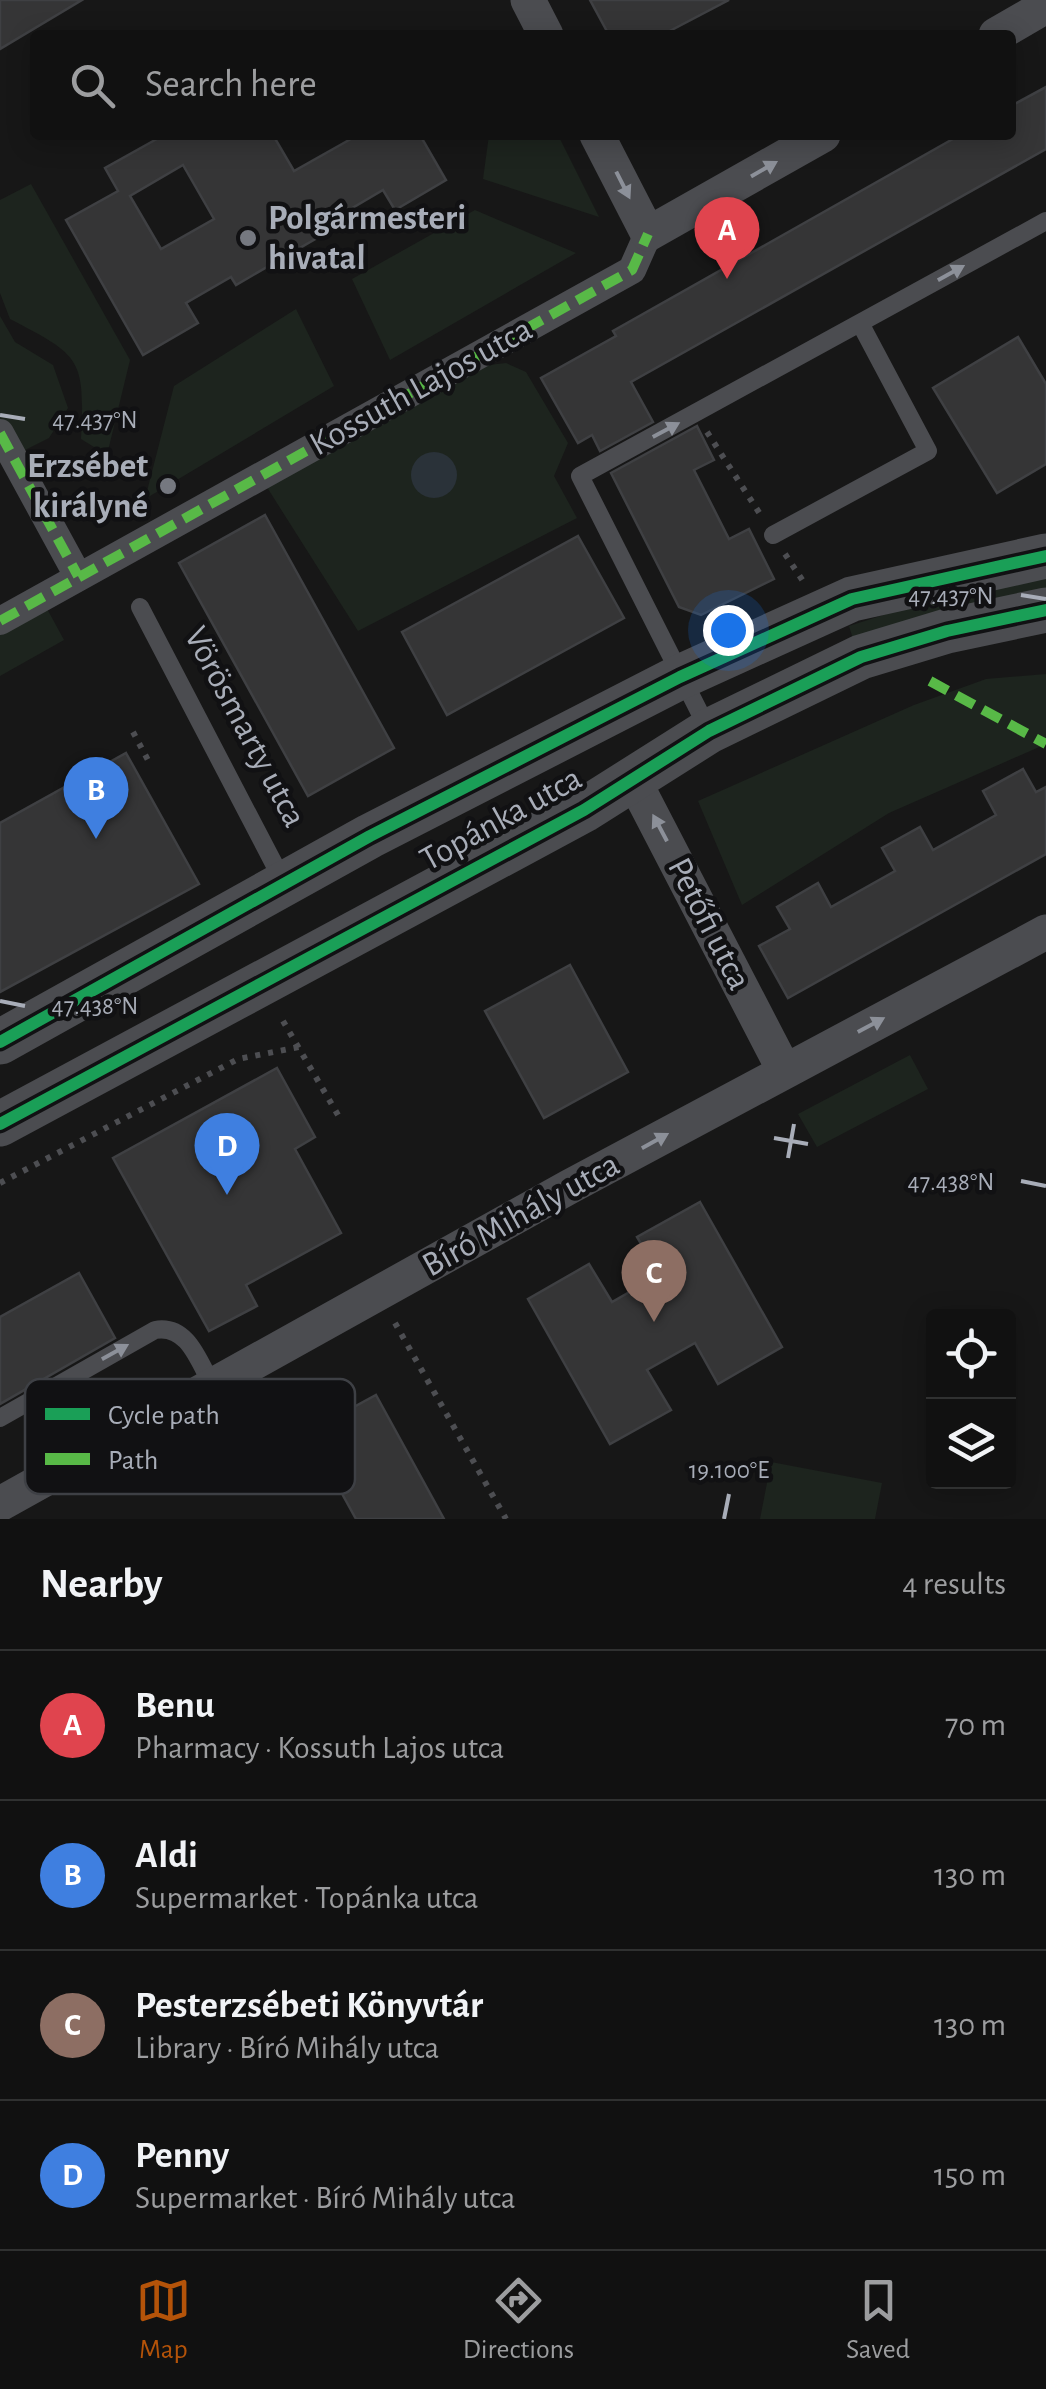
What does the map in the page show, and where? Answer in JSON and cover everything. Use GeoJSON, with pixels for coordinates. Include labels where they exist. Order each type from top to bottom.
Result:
{"type":"FeatureCollection","features":[{"type":"Feature","properties":{"kind":"street"},"geometry":{"type":"LineString","coordinates":[[528,0],[543,30]]}},
{"type":"Feature","properties":{"kind":"street"},"geometry":{"type":"LineString","coordinates":[[1005,30],[1046,6]]}},
{"type":"Feature","properties":{"kind":"street"},"geometry":{"type":"LineString","coordinates":[[601,140],[648,234]]}},
{"type":"Feature","properties":{"kind":"street","name":"Kossuth Lajos utca"},"geometry":{"type":"LineString","coordinates":[[0,622],[632,270],[648,234],[814,140]]}},
{"type":"Feature","properties":{"kind":"street"},"geometry":{"type":"LineString","coordinates":[[0,433],[78,576]]}},
{"type":"Feature","properties":{"kind":"street","name":"Topánka utca"},"geometry":{"type":"LineString","coordinates":[[0,1042],[284,883],[680,677],[852,599],[1046,556]]}},
{"type":"Feature","properties":{"kind":"street","name":"Topánka utca"},"geometry":{"type":"LineString","coordinates":[[0,1124],[567,819],[709,731],[861,657],[947,631],[1046,610]]}},
{"type":"Feature","properties":{"kind":"street","name":"Petőfi utca"},"geometry":{"type":"LineString","coordinates":[[633,779],[784,1070]]}},
{"type":"Feature","properties":{"kind":"street","name":"Bíró Mihály utca"},"geometry":{"type":"LineString","coordinates":[[228,1379],[569,1187],[1046,932]]}},
{"type":"Feature","properties":{"kind":"street","name":"Bíró Mihály utca"},"geometry":{"type":"LineString","coordinates":[[0,1504],[25,1490]]}},
{"type":"Feature","properties":{"kind":"lane"},"geometry":{"type":"LineString","coordinates":[[709,731],[580,476],[1046,221]]}},
{"type":"Feature","properties":{"kind":"lane"},"geometry":{"type":"LineString","coordinates":[[773,535],[928,451],[860,323]]}},
{"type":"Feature","properties":{"kind":"lane","name":"Vörösmarty utca"},"geometry":{"type":"LineString","coordinates":[[140,607],[284,883]]}},
{"type":"Feature","properties":{"kind":"lane"},"geometry":{"type":"LineString","coordinates":[[68,1379],[154,1330],[170,1327],[183,1335],[208,1379]]}},
{"type":"Feature","properties":{"kind":"lane"},"geometry":{"type":"LineString","coordinates":[[0,1418],[25,1404]]}},
{"type":"Feature","properties":{"kind":"path"},"geometry":{"type":"LineString","coordinates":[[133,732],[149,762]]}},
{"type":"Feature","properties":{"kind":"path"},"geometry":{"type":"LineString","coordinates":[[283,1021],[338,1116]]}},
{"type":"Feature","properties":{"kind":"path"},"geometry":{"type":"LineString","coordinates":[[0,1183],[238,1059],[299,1047]]}},
{"type":"Feature","properties":{"kind":"path"},"geometry":{"type":"LineString","coordinates":[[379,1296],[506,1519]]}},
{"type":"Feature","properties":{"kind":"shaded area"},"geometry":{"type":"Polygon","coordinates":[[[488,140],[560,140],[599,217],[483,179],[488,140]]]}},
{"type":"Feature","properties":{"kind":"shaded area"},"geometry":{"type":"Polygon","coordinates":[[[31,184],[130,360],[107,455],[81,439],[82,391],[74,362],[52,342],[10,319],[0,293],[0,200],[31,184]]]}},
{"type":"Feature","properties":{"kind":"shaded area"},"geometry":{"type":"Polygon","coordinates":[[[475,210],[576,253],[390,360],[352,279],[475,210]]]}},
{"type":"Feature","properties":{"kind":"shaded area"},"geometry":{"type":"Polygon","coordinates":[[[296,309],[334,386],[145,499],[174,386],[296,309]]]}},
{"type":"Feature","properties":{"kind":"shaded area"},"geometry":{"type":"Polygon","coordinates":[[[0,316],[15,342],[53,365],[68,408],[49,438],[13,456],[0,433],[0,316]]]}},
{"type":"Feature","properties":{"kind":"shaded area"},"geometry":{"type":"Polygon","coordinates":[[[506,363],[526,372],[568,443],[554,476],[577,518],[358,631],[263,481],[481,366],[506,363]]]}},
{"type":"Feature","properties":{"kind":"shaded area"},"geometry":{"type":"Polygon","coordinates":[[[434,452],[450,459],[457,475],[450,491],[434,498],[418,491],[411,475],[418,459],[434,452]]]}},
{"type":"Feature","properties":{"kind":"shaded area"},"geometry":{"type":"Polygon","coordinates":[[[1046,578],[1046,592],[854,642],[849,626],[896,611],[1046,578]]]}},
{"type":"Feature","properties":{"kind":"shaded area"},"geometry":{"type":"Polygon","coordinates":[[[45,605],[64,640],[0,676],[0,630],[45,605]]]}},
{"type":"Feature","properties":{"kind":"shaded area"},"geometry":{"type":"Polygon","coordinates":[[[1046,674],[1046,744],[889,813],[742,905],[698,801],[914,705],[986,679],[1046,674]]]}},
{"type":"Feature","properties":{"kind":"shaded area"},"geometry":{"type":"Polygon","coordinates":[[[910,1055],[928,1089],[817,1147],[798,1114],[910,1055]]]}},
{"type":"Feature","properties":{"kind":"shaded area"},"geometry":{"type":"Polygon","coordinates":[[[771,1462],[882,1483],[875,1519],[760,1519],[771,1462]]]}},
{"type":"Feature","properties":{"kind":"building"},"geometry":{"type":"Polygon","coordinates":[[[0,0],[82,0],[30,30],[0,49],[0,0]]]}},
{"type":"Feature","properties":{"kind":"building"},"geometry":{"type":"Polygon","coordinates":[[[590,0],[729,0],[672,30],[606,30],[590,0]]]}},
{"type":"Feature","properties":{"kind":"building"},"geometry":{"type":"Polygon","coordinates":[[[1046,87],[1046,149],[631,382],[653,422],[600,451],[592,435],[578,443],[541,378],[616,336],[613,331],[951,140],[1016,140],[1016,103],[1046,87]]]}},
{"type":"Feature","properties":{"kind":"building","name":"Polgármesteri hivatal"},"geometry":{"type":"Polygon","coordinates":[[[155,140],[276,140],[294,171],[349,140],[423,140],[446,180],[395,210],[383,190],[332,220],[336,227],[236,285],[231,277],[186,303],[198,323],[143,355],[66,220],[118,191],[105,168],[155,140]],[[183,165],[130,196],[161,249],[214,219],[183,165]]]}},
{"type":"Feature","properties":{"kind":"building"},"geometry":{"type":"Polygon","coordinates":[[[1018,337],[1046,384],[1046,464],[997,493],[933,388],[1018,337]]]}},
{"type":"Feature","properties":{"kind":"building"},"geometry":{"type":"Polygon","coordinates":[[[697,426],[714,460],[694,470],[729,539],[749,529],[774,579],[701,615],[679,607],[611,473],[697,426]]]}},
{"type":"Feature","properties":{"kind":"building"},"geometry":{"type":"Polygon","coordinates":[[[265,515],[394,748],[308,796],[179,563],[265,515]]]}},
{"type":"Feature","properties":{"kind":"building"},"geometry":{"type":"Polygon","coordinates":[[[578,536],[624,618],[447,715],[402,632],[578,536]]]}},
{"type":"Feature","properties":{"kind":"building"},"geometry":{"type":"Polygon","coordinates":[[[126,753],[199,884],[0,992],[0,823],[126,753]]]}},
{"type":"Feature","properties":{"kind":"building"},"geometry":{"type":"Polygon","coordinates":[[[1023,769],[1036,792],[1046,787],[1046,854],[788,998],[759,946],[790,929],[777,907],[818,883],[831,907],[895,871],[882,848],[920,827],[933,850],[996,815],[983,791],[1023,769]]]}},
{"type":"Feature","properties":{"kind":"building"},"geometry":{"type":"Polygon","coordinates":[[[570,965],[628,1072],[544,1118],[485,1011],[570,965]]]}},
{"type":"Feature","properties":{"kind":"building"},"geometry":{"type":"Polygon","coordinates":[[[277,1068],[315,1137],[295,1149],[341,1233],[246,1285],[257,1306],[209,1331],[113,1158],[277,1068]]]}},
{"type":"Feature","properties":{"kind":"building"},"geometry":{"type":"Polygon","coordinates":[[[700,1202],[782,1347],[718,1384],[695,1343],[647,1370],[671,1410],[610,1444],[528,1299],[589,1264],[612,1302],[659,1275],[637,1237],[700,1202]]]}},
{"type":"Feature","properties":{"kind":"building"},"geometry":{"type":"Polygon","coordinates":[[[79,1273],[115,1338],[44,1379],[25,1379],[25,1390],[0,1404],[0,1317],[79,1273]]]}},
{"type":"Feature","properties":{"kind":"building"},"geometry":{"type":"Polygon","coordinates":[[[376,1395],[444,1519],[356,1519],[342,1494],[355,1494],[355,1406],[376,1395]]]}},
{"type":"Feature","properties":{"kind":"marked path"},"geometry":{"type":"LineString","coordinates":[[0,621],[632,270],[648,234]]}},
{"type":"Feature","properties":{"kind":"marked path"},"geometry":{"type":"LineString","coordinates":[[0,433],[78,576]]}},
{"type":"Feature","properties":{"kind":"marked path"},"geometry":{"type":"LineString","coordinates":[[930,681],[1046,744]]}},
{"type":"Feature","properties":{"kind":"cycle path"},"geometry":{"type":"LineString","coordinates":[[0,1042],[370,836],[680,677],[852,599],[1046,556]]}},
{"type":"Feature","properties":{"kind":"cycle path"},"geometry":{"type":"LineString","coordinates":[[0,1124],[584,810],[709,731],[861,657],[947,631],[1046,610]]}},
{"type":"Feature","properties":{"kind":"place","name":"Polgármesteri hivatal"},"geometry":{"type":"Point","coordinates":[248,238]}},
{"type":"Feature","properties":{"kind":"place","name":"Benu"},"geometry":{"type":"Point","coordinates":[727,279]}},
{"type":"Feature","properties":{"kind":"place","name":"Erzsébet királyné"},"geometry":{"type":"Point","coordinates":[168,486]}},
{"type":"Feature","properties":{"kind":"place","name":"Aldi"},"geometry":{"type":"Point","coordinates":[96,839]}},
{"type":"Feature","properties":{"kind":"place","name":"Penny"},"geometry":{"type":"Point","coordinates":[227,1195]}},
{"type":"Feature","properties":{"kind":"place","name":"Pesterzsébeti Könyvtár"},"geometry":{"type":"Point","coordinates":[654,1322]}}]}
